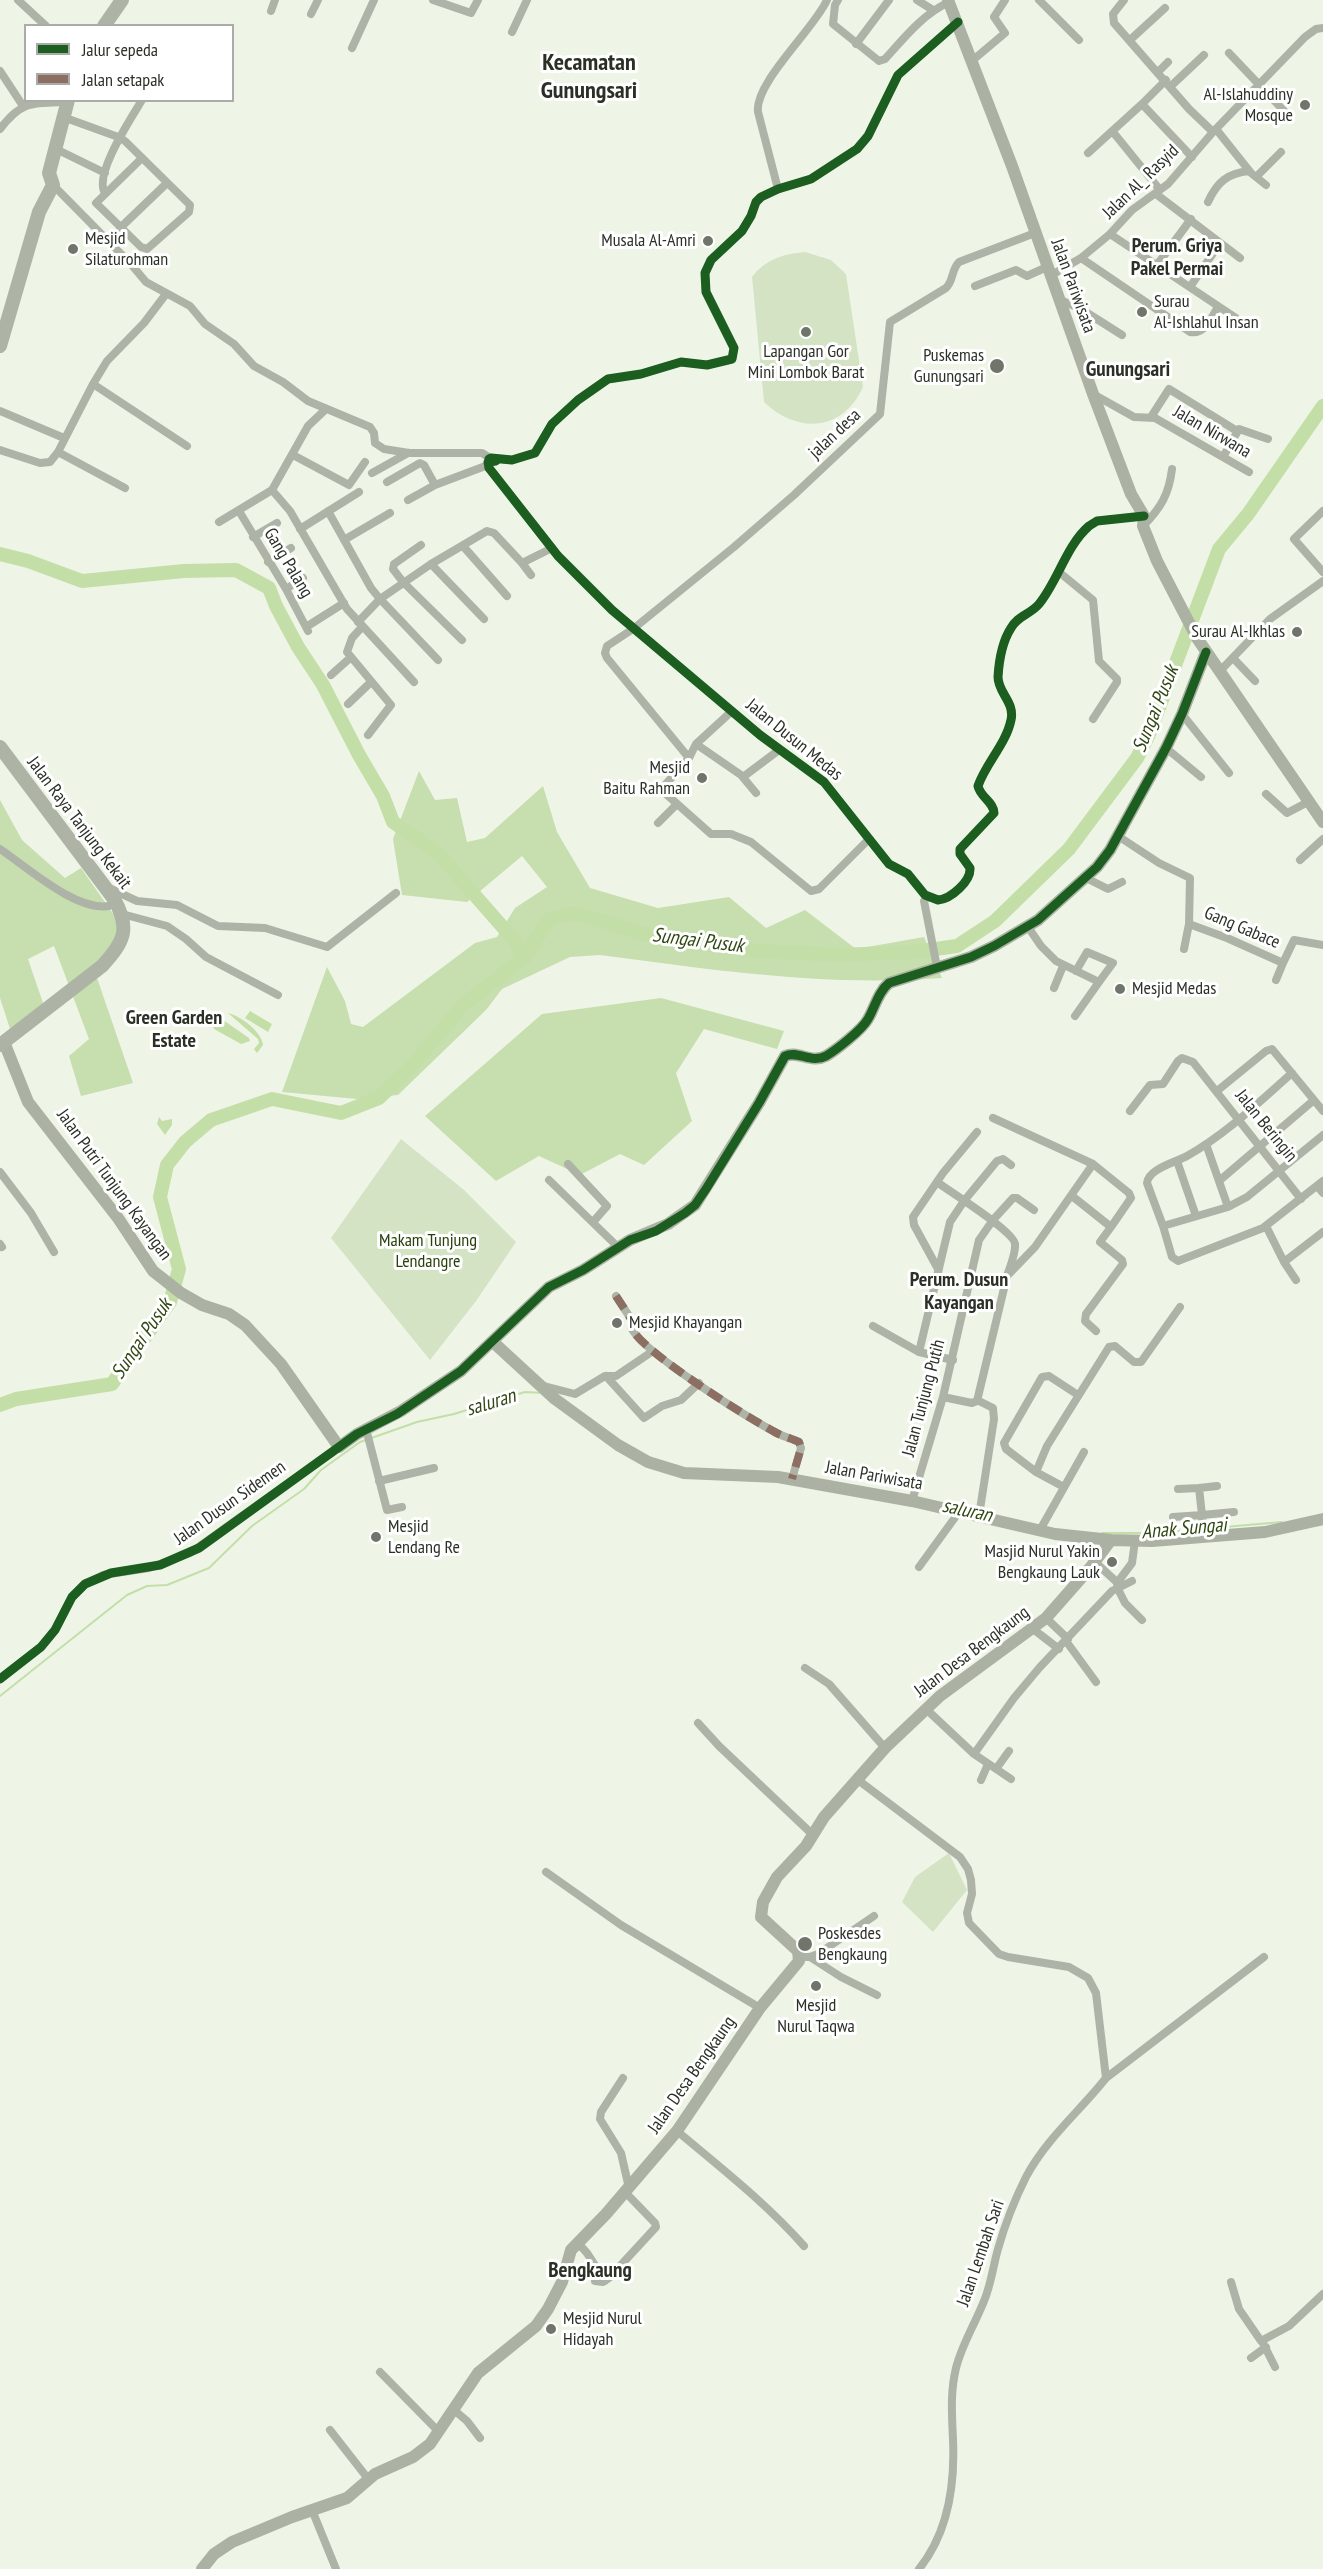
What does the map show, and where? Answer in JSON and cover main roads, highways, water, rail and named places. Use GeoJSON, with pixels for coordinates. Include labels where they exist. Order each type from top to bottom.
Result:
{"type":"FeatureCollection","features":[{"type":"Feature","properties":{"kind":"main road"},"geometry":{"type":"LineString","coordinates":[[105,24],[122,0]]}},
{"type":"Feature","properties":{"kind":"main road"},"geometry":{"type":"LineString","coordinates":[[0,346],[39,212],[53,185],[49,173],[68,102]]}},
{"type":"Feature","properties":{"kind":"main road","name":"Jalan Raya Tanjung Kekait"},"geometry":{"type":"LineString","coordinates":[[0,747],[114,899],[122,914],[124,926],[123,938],[116,951],[102,966],[2,1044]]}},
{"type":"Feature","properties":{"kind":"waterway","name":"Sungai Pusuk"},"geometry":{"type":"LineString","coordinates":[[0,1405],[16,1399],[112,1384],[170,1302],[179,1269],[160,1197],[167,1165],[185,1142],[211,1120],[272,1099],[341,1113],[379,1098],[412,1066],[463,1005],[524,958],[549,919],[575,913],[664,940],[758,951],[839,955],[914,952],[957,946],[995,921],[1069,849],[1137,758],[1149,734],[1219,549],[1248,514],[1323,406]]}},
{"type":"Feature","properties":{"kind":"waterway"},"geometry":{"type":"LineString","coordinates":[[0,554],[28,561],[82,581],[184,571],[236,570],[269,588],[298,647],[323,685],[383,796],[393,822],[437,852],[514,940],[524,958]]}},
{"type":"Feature","properties":{"kind":"waterway","name":"saluran"},"geometry":{"type":"LineString","coordinates":[[0,1696],[127,1595],[147,1586],[167,1585],[209,1568],[252,1526],[304,1489],[321,1470],[360,1442],[417,1422],[454,1414],[525,1392],[543,1393]]}},
{"type":"Feature","properties":{"kind":"waterway","name":"Anak Sungai"},"geometry":{"type":"LineString","coordinates":[[1102,1533],[1155,1533],[1282,1522]]}},
{"type":"Feature","properties":{"kind":"place","name":"Al-Islahuddiny Mosque"},"geometry":{"type":"Point","coordinates":[1305,105]}},
{"type":"Feature","properties":{"kind":"place","name":"Musala Al-Amri"},"geometry":{"type":"Point","coordinates":[708,241]}},
{"type":"Feature","properties":{"kind":"place","name":"Mesjid Silaturohman"},"geometry":{"type":"Point","coordinates":[73,249]}},
{"type":"Feature","properties":{"kind":"place","name":"Surau Al-Ishlahul Insan"},"geometry":{"type":"Point","coordinates":[1142,312]}},
{"type":"Feature","properties":{"kind":"place","name":"Lapangan Gor Mini Lombok Barat"},"geometry":{"type":"Point","coordinates":[806,332]}},
{"type":"Feature","properties":{"kind":"place","name":"Puskemas Gunungsari"},"geometry":{"type":"Point","coordinates":[997,366]}},
{"type":"Feature","properties":{"kind":"place","name":"Surau Al-Ikhlas"},"geometry":{"type":"Point","coordinates":[1297,632]}},
{"type":"Feature","properties":{"kind":"place","name":"Mesjid Baitu Rahman"},"geometry":{"type":"Point","coordinates":[702,778]}},
{"type":"Feature","properties":{"kind":"place","name":"Mesjid Medas"},"geometry":{"type":"Point","coordinates":[1120,989]}},
{"type":"Feature","properties":{"kind":"place","name":"Mesjid Khayangan"},"geometry":{"type":"Point","coordinates":[617,1323]}},
{"type":"Feature","properties":{"kind":"place","name":"Mesjid Lendang Re"},"geometry":{"type":"Point","coordinates":[376,1537]}},
{"type":"Feature","properties":{"kind":"place","name":"Masjid Nurul Yakin Bengkaung Lauk"},"geometry":{"type":"Point","coordinates":[1112,1562]}},
{"type":"Feature","properties":{"kind":"place","name":"Poskesdes Bengkaung"},"geometry":{"type":"Point","coordinates":[805,1944]}},
{"type":"Feature","properties":{"kind":"place","name":"Mesjid Nurul Taqwa"},"geometry":{"type":"Point","coordinates":[816,1986]}},
{"type":"Feature","properties":{"kind":"place","name":"Mesjid Nurul Hidayah"},"geometry":{"type":"Point","coordinates":[551,2329]}},
{"type":"Feature","properties":{"kind":"district","name":"Kecamatan Gunungsari"},"geometry":{"type":"Point","coordinates":[589,77]}},
{"type":"Feature","properties":{"kind":"district","name":"Perum. Griya Pakel Permai"},"geometry":{"type":"Point","coordinates":[1177,258]}},
{"type":"Feature","properties":{"kind":"district","name":"Gunungsari"},"geometry":{"type":"Point","coordinates":[1128,370]}},
{"type":"Feature","properties":{"kind":"district","name":"Green Garden Estate"},"geometry":{"type":"Point","coordinates":[174,1030]}},
{"type":"Feature","properties":{"kind":"district","name":"Perum. Dusun Kayangan"},"geometry":{"type":"Point","coordinates":[959,1292]}},
{"type":"Feature","properties":{"kind":"district","name":"Bengkaung"},"geometry":{"type":"Point","coordinates":[590,2271]}},
{"type":"Feature","properties":{"kind":"park label","name":"Makam Tunjung Lendangre"},"geometry":{"type":"Point","coordinates":[428,1251]}}]}
